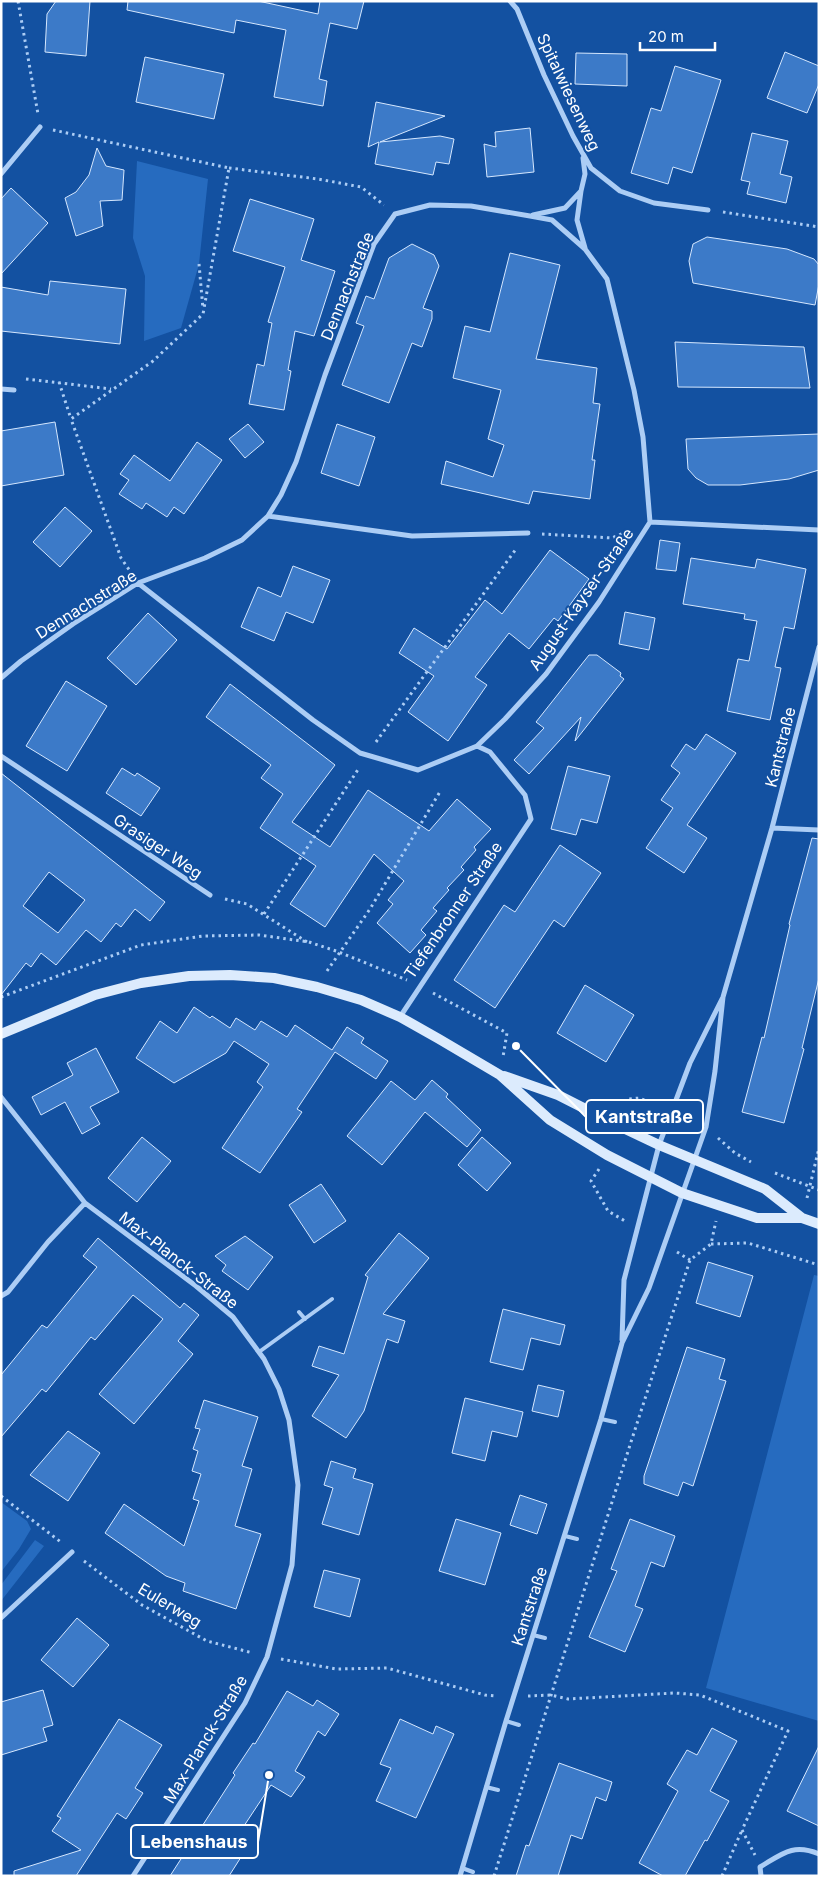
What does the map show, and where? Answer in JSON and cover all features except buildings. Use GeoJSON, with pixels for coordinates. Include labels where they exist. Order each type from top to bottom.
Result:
{"type":"FeatureCollection","features":[{"type":"Feature","properties":{"kind":"street","name":"Spitalwiesenweg"},"geometry":{"type":"LineString","coordinates":[[510,1],[517,9],[544,74],[573,136],[591,168],[620,192],[654,203],[708,210]]}},
{"type":"Feature","properties":{"kind":"street"},"geometry":{"type":"LineString","coordinates":[[1,174],[40,127]]}},
{"type":"Feature","properties":{"kind":"street"},"geometry":{"type":"LineString","coordinates":[[583,154],[585,174],[577,220],[585,249]]}},
{"type":"Feature","properties":{"kind":"street"},"geometry":{"type":"LineString","coordinates":[[530,216],[565,208],[581,191]]}},
{"type":"Feature","properties":{"kind":"street"},"geometry":{"type":"LineString","coordinates":[[395,214],[430,205],[471,206],[552,220],[585,249],[607,279],[632,380],[643,437],[650,522]]}},
{"type":"Feature","properties":{"kind":"street","name":"Dennachstraße"},"geometry":{"type":"LineString","coordinates":[[1,678],[21,661],[73,624],[138,583],[205,558],[242,540],[268,516],[281,495],[296,462],[322,384],[374,244],[395,214]]}},
{"type":"Feature","properties":{"kind":"street"},"geometry":{"type":"LineString","coordinates":[[1,389],[14,390]]}},
{"type":"Feature","properties":{"kind":"street"},"geometry":{"type":"LineString","coordinates":[[268,516],[412,536],[528,533]]}},
{"type":"Feature","properties":{"kind":"street","name":"August-Kayser-Straße"},"geometry":{"type":"LineString","coordinates":[[138,583],[313,720],[360,753],[418,770],[477,746],[505,719],[546,674],[599,602],[650,522],[819,530]]}},
{"type":"Feature","properties":{"kind":"street","name":"Kantstraße"},"geometry":{"type":"LineString","coordinates":[[460,1876],[513,1698],[601,1419],[622,1343],[649,1288],[706,1127],[715,1071],[723,997],[772,828],[819,647]]}},
{"type":"Feature","properties":{"kind":"street","name":"Tiefenbronner Straße"},"geometry":{"type":"LineString","coordinates":[[400,1017],[531,819],[525,794],[490,752],[477,746]]}},
{"type":"Feature","properties":{"kind":"street","name":"Grasiger Weg"},"geometry":{"type":"LineString","coordinates":[[1,756],[210,896]]}},
{"type":"Feature","properties":{"kind":"street"},"geometry":{"type":"LineString","coordinates":[[772,828],[819,830]]}},
{"type":"Feature","properties":{"kind":"street"},"geometry":{"type":"LineString","coordinates":[[1,1034],[95,995],[141,983],[189,976],[230,975],[274,978],[317,987],[360,1000],[400,1017],[500,1075],[558,1095],[659,1145],[765,1189],[802,1218],[819,1224]]}},
{"type":"Feature","properties":{"kind":"street","name":"Kantstraße"},"geometry":{"type":"LineString","coordinates":[[622,1343],[624,1280],[659,1145],[690,1063],[723,997]]}},
{"type":"Feature","properties":{"kind":"street"},"geometry":{"type":"LineString","coordinates":[[500,1075],[550,1120],[607,1155],[682,1193],[719,1207],[757,1218],[802,1218]]}},
{"type":"Feature","properties":{"kind":"street","name":"Max-Planck-Straße"},"geometry":{"type":"LineString","coordinates":[[1,1097],[85,1203],[196,1286],[233,1317],[264,1359],[279,1389],[289,1420],[298,1485],[292,1565],[267,1656],[245,1703],[133,1876]]}},
{"type":"Feature","properties":{"kind":"street"},"geometry":{"type":"LineString","coordinates":[[1,1296],[8,1292],[48,1242],[85,1203]]}},
{"type":"Feature","properties":{"kind":"street"},"geometry":{"type":"LineString","coordinates":[[1,1618],[72,1552]]}},
{"type":"Feature","properties":{"kind":"street"},"geometry":{"type":"LineString","coordinates":[[761,1876],[760,1867],[785,1853],[800,1848],[819,1854]]}},
{"type":"Feature","properties":{"kind":"lane"},"geometry":{"type":"LineString","coordinates":[[259,1352],[332,1299]]}},
{"type":"Feature","properties":{"kind":"lane"},"geometry":{"type":"LineString","coordinates":[[299,1312],[305,1319]]}},
{"type":"Feature","properties":{"kind":"lane"},"geometry":{"type":"LineString","coordinates":[[601,1419],[615,1422]]}},
{"type":"Feature","properties":{"kind":"lane"},"geometry":{"type":"LineString","coordinates":[[565,1536],[578,1539]]}},
{"type":"Feature","properties":{"kind":"lane"},"geometry":{"type":"LineString","coordinates":[[533,1635],[545,1638]]}},
{"type":"Feature","properties":{"kind":"lane"},"geometry":{"type":"LineString","coordinates":[[506,1721],[518,1725]]}},
{"type":"Feature","properties":{"kind":"lane"},"geometry":{"type":"LineString","coordinates":[[486,1787],[498,1790]]}},
{"type":"Feature","properties":{"kind":"lane"},"geometry":{"type":"LineString","coordinates":[[462,1868],[473,1872]]}},
{"type":"Feature","properties":{"kind":"path"},"geometry":{"type":"LineString","coordinates":[[18,1],[40,127],[229,168],[318,179],[361,187],[395,214]]}},
{"type":"Feature","properties":{"kind":"path"},"geometry":{"type":"LineString","coordinates":[[71,419],[153,361],[203,314],[229,168]]}},
{"type":"Feature","properties":{"kind":"path"},"geometry":{"type":"LineString","coordinates":[[708,210],[819,226]]}},
{"type":"Feature","properties":{"kind":"path"},"geometry":{"type":"LineString","coordinates":[[199,264],[203,314]]}},
{"type":"Feature","properties":{"kind":"path"},"geometry":{"type":"LineString","coordinates":[[14,390],[23,379],[112,389]]}},
{"type":"Feature","properties":{"kind":"path"},"geometry":{"type":"LineString","coordinates":[[59,382],[121,558],[138,583]]}},
{"type":"Feature","properties":{"kind":"path"},"geometry":{"type":"LineString","coordinates":[[264,914],[367,755],[528,533],[612,538]]}},
{"type":"Feature","properties":{"kind":"path"},"geometry":{"type":"LineString","coordinates":[[317,987],[370,910],[441,790]]}},
{"type":"Feature","properties":{"kind":"path","name":"Grasiger Weg"},"geometry":{"type":"LineString","coordinates":[[210,896],[247,904],[309,942]]}},
{"type":"Feature","properties":{"kind":"path"},"geometry":{"type":"LineString","coordinates":[[802,1218],[819,1148]]}},
{"type":"Feature","properties":{"kind":"path"},"geometry":{"type":"LineString","coordinates":[[728,1173],[735,1153]]}},
{"type":"Feature","properties":{"kind":"path"},"geometry":{"type":"LineString","coordinates":[[711,1244],[719,1207]]}},
{"type":"Feature","properties":{"kind":"path"},"geometry":{"type":"LineString","coordinates":[[494,1876],[690,1260],[711,1244],[748,1243],[819,1265]]}},
{"type":"Feature","properties":{"kind":"path","name":"Eulerweg"},"geometry":{"type":"LineString","coordinates":[[1,1496],[142,1605],[207,1641],[267,1656],[336,1668],[387,1668],[485,1694],[513,1698],[551,1695],[568,1699],[675,1693],[700,1695],[788,1731],[742,1830]]}},
{"type":"Feature","properties":{"kind":"path"},"geometry":{"type":"LineString","coordinates":[[742,1830],[760,1867]]}},
{"type":"Feature","properties":{"kind":"path"},"geometry":{"type":"LineString","coordinates":[[722,1876],[742,1830]]}},
{"type":"Feature","properties":{"kind":"shaded area"},"geometry":{"type":"Polygon","coordinates":[[[137,161],[208,179],[199,264],[181,328],[144,341],[145,276],[133,238],[137,161]]]}},
{"type":"Feature","properties":{"kind":"shaded area"},"geometry":{"type":"Polygon","coordinates":[[[814,1275],[819,1276],[819,1721],[706,1688],[814,1275]]]}},
{"type":"Feature","properties":{"kind":"shaded area"},"geometry":{"type":"Polygon","coordinates":[[[1,1502],[27,1521],[31,1529],[19,1549],[1,1572],[1,1502]]]}},
{"type":"Feature","properties":{"kind":"shaded area"},"geometry":{"type":"Polygon","coordinates":[[[35,1540],[44,1546],[1,1601],[1,1585],[35,1540]]]}},
{"type":"Feature","properties":{"kind":"place","name":"Kantstraße"},"geometry":{"type":"Point","coordinates":[516,1046]}},
{"type":"Feature","properties":{"kind":"place","name":"Lebenshaus"},"geometry":{"type":"Point","coordinates":[269,1775]}}]}
